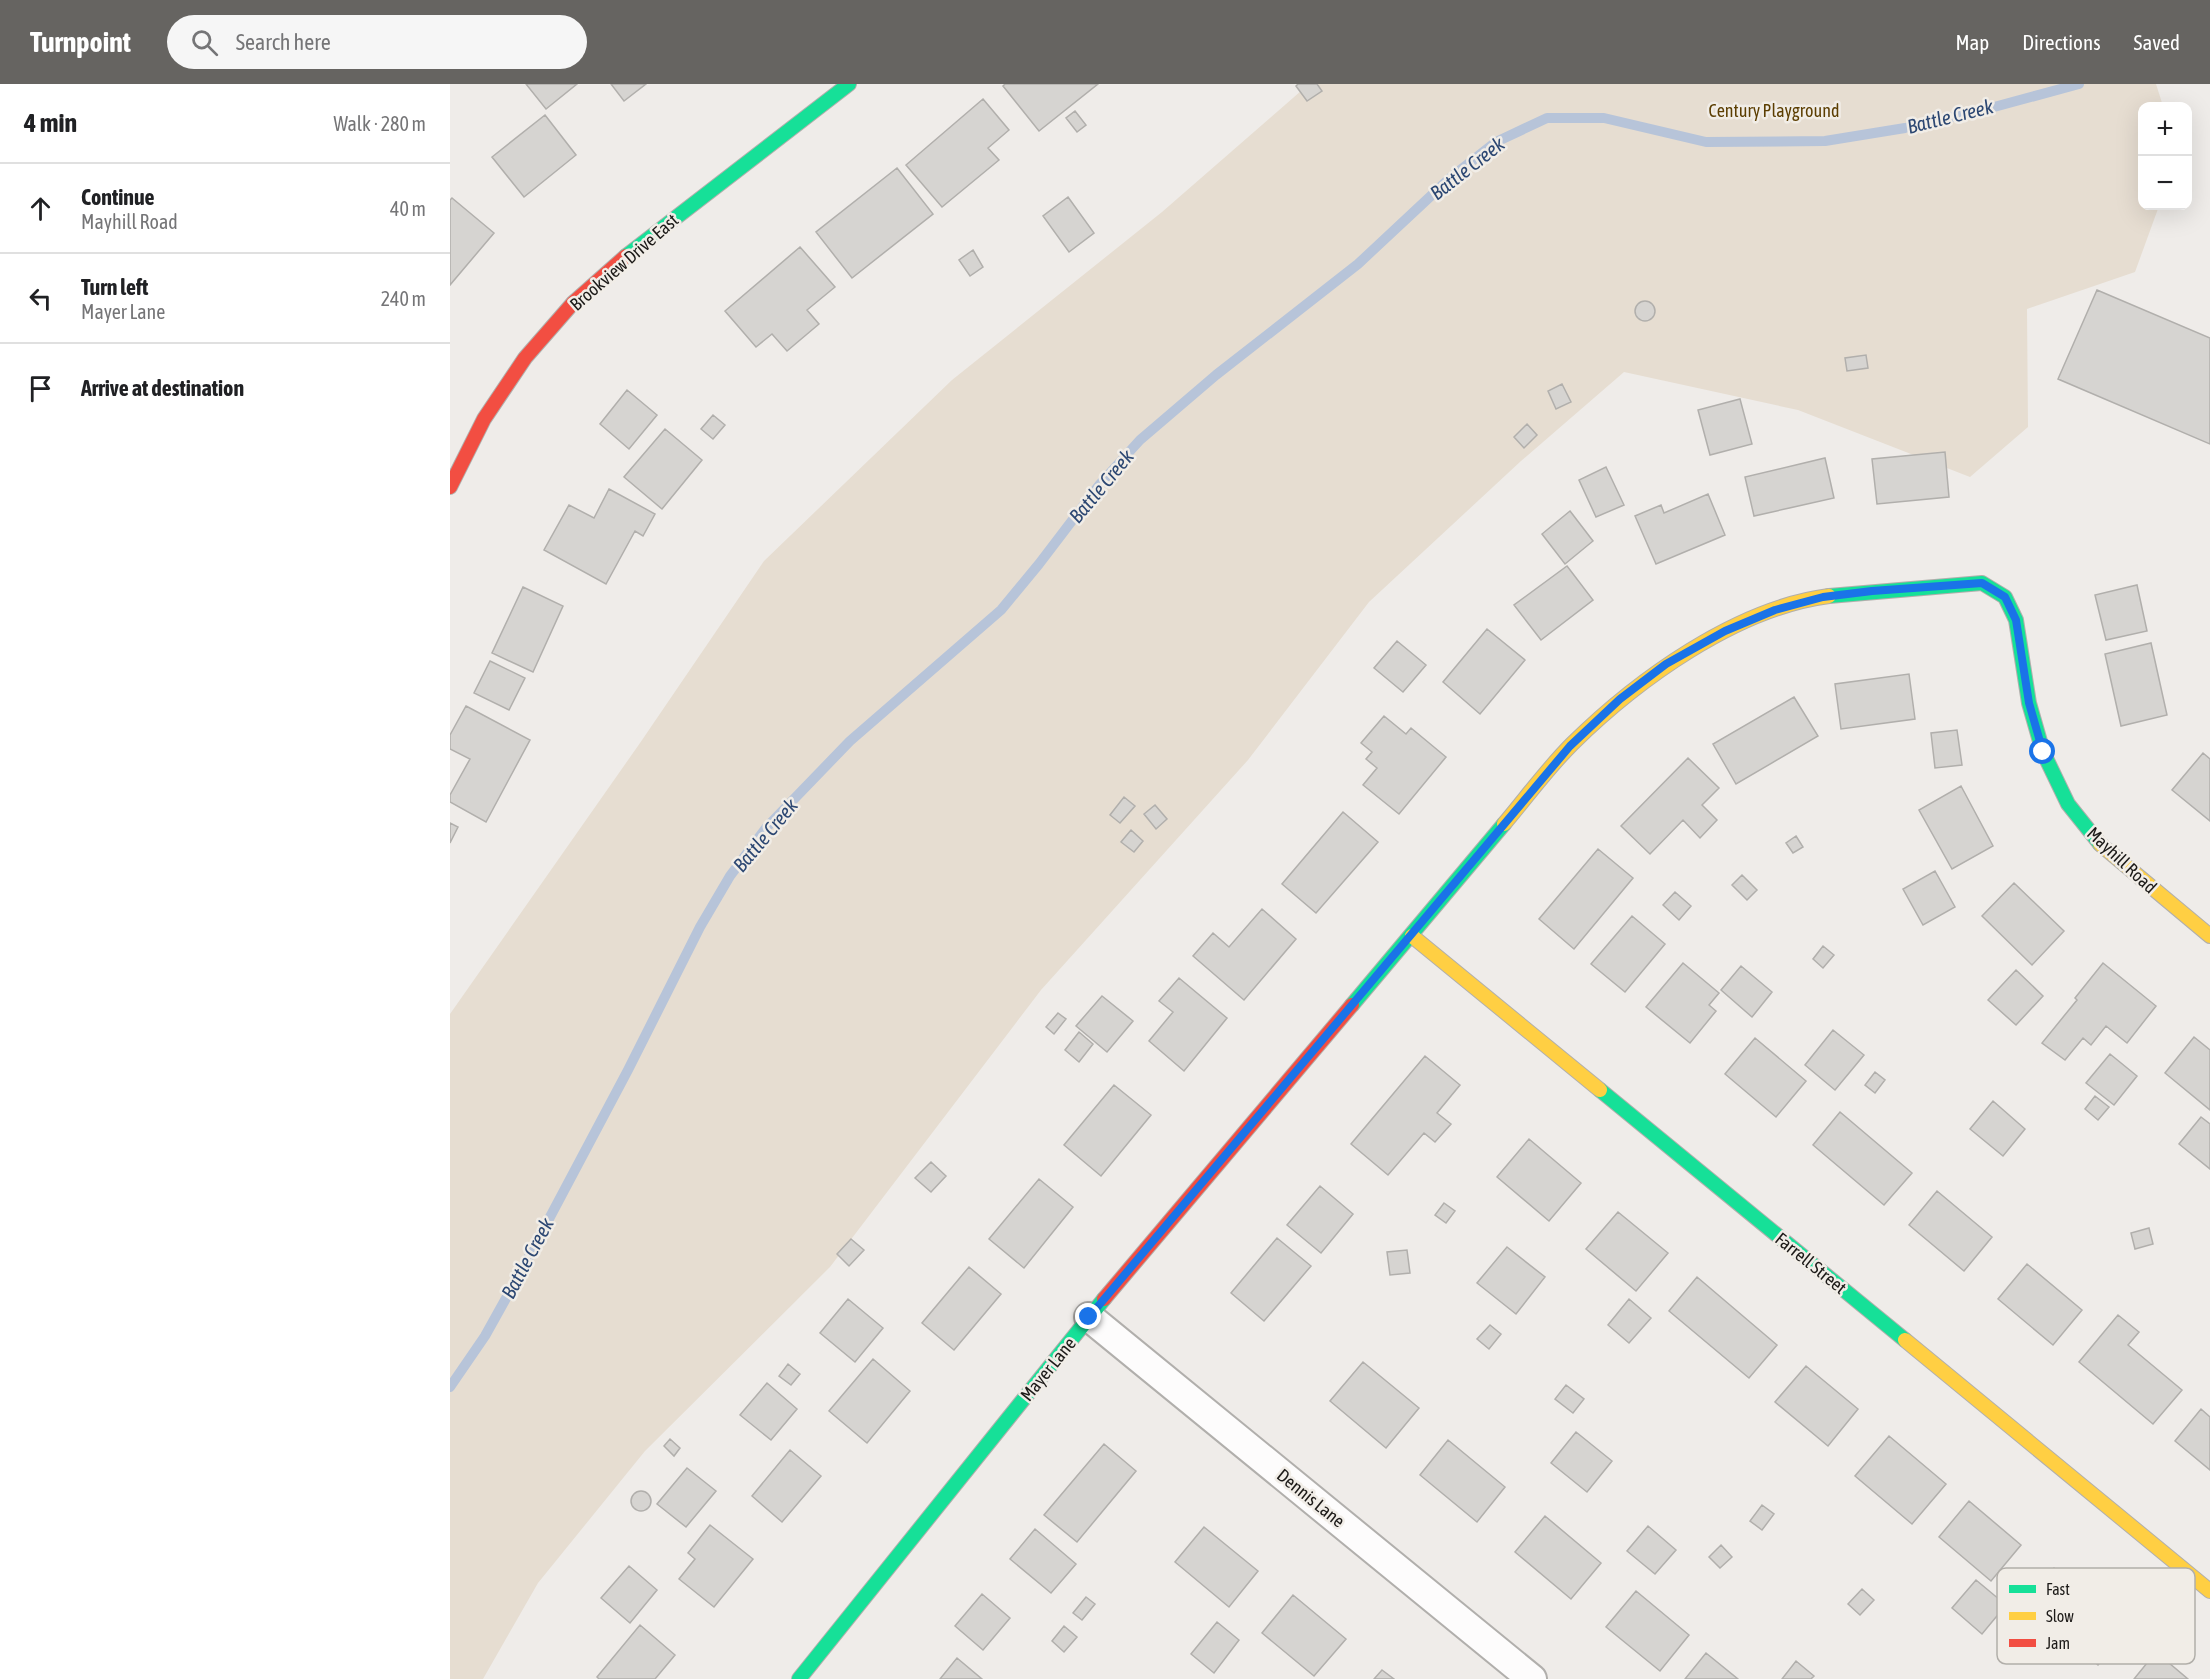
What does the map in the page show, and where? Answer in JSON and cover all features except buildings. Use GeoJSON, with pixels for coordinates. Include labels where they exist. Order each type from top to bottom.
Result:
{"type":"FeatureCollection","features":[{"type":"Feature","properties":{"kind":"street","name":"Brookview Drive East"},"geometry":{"type":"LineString","coordinates":[[450,487],[484,418],[519,367],[573,303],[635,248],[849,84]]}},
{"type":"Feature","properties":{"kind":"street","name":"Mayer Lane"},"geometry":{"type":"LineString","coordinates":[[800,1679],[1089,1317],[1570,746],[1620,699],[1666,664],[1725,631],[1775,610],[1823,597],[1982,583],[2005,597]]}},
{"type":"Feature","properties":{"kind":"street","name":"Mayhill Road"},"geometry":{"type":"LineString","coordinates":[[2005,597],[2016,620],[2029,703],[2043,752],[2068,804],[2098,843],[2210,936]]}},
{"type":"Feature","properties":{"kind":"street","name":"Farrell Street"},"geometry":{"type":"LineString","coordinates":[[1412,936],[2182,1568]]}},
{"type":"Feature","properties":{"kind":"street","name":"Dennis Lane"},"geometry":{"type":"LineString","coordinates":[[1089,1317],[1532,1679]]}},
{"type":"Feature","properties":{"kind":"street","name":"Farrell Street"},"geometry":{"type":"LineString","coordinates":[[2195,1579],[2210,1591]]}},
{"type":"Feature","properties":{"kind":"green space","name":"Century Playground"},"geometry":{"type":"Polygon","coordinates":[[[1309,84],[2156,84],[2162,102],[2138,102],[2138,210],[2158,210],[2135,272],[2027,309],[2028,427],[1970,477],[1798,410],[1624,372],[1521,461],[1369,602],[1248,760],[1041,990],[830,1267],[645,1451],[538,1583],[483,1679],[450,1679],[450,1014],[764,561],[952,380],[1162,212],[1309,84]]]}},
{"type":"Feature","properties":{"kind":"waterway","name":"Battle Creek"},"geometry":{"type":"LineString","coordinates":[[450,1387],[485,1336],[524,1266],[628,1070],[700,927],[730,876],[766,828],[850,741],[1001,610],[1100,484],[1140,440],[1216,375],[1358,264],[1449,179],[1496,142],[1547,118],[1604,118],[1706,142],[1825,141],[1905,128],[2079,84]]}},
{"type":"Feature","properties":{"kind":"traffic: fast"},"geometry":{"type":"LineString","coordinates":[[626,256],[849,84]]}},
{"type":"Feature","properties":{"kind":"traffic: fast"},"geometry":{"type":"LineString","coordinates":[[1829,596],[1982,583],[2005,597],[2016,620],[2029,703],[2043,752],[2068,804],[2100,844]]}},
{"type":"Feature","properties":{"kind":"traffic: fast"},"geometry":{"type":"LineString","coordinates":[[1352,1005],[1504,824]]}},
{"type":"Feature","properties":{"kind":"traffic: fast"},"geometry":{"type":"LineString","coordinates":[[1600,1090],[1905,1340]]}},
{"type":"Feature","properties":{"kind":"traffic: fast"},"geometry":{"type":"LineString","coordinates":[[799,1679],[1104,1299]]}},
{"type":"Feature","properties":{"kind":"traffic: slow"},"geometry":{"type":"LineString","coordinates":[[1504,824],[1572,744],[1657,672],[1690,650],[1759,615],[1794,603],[1829,596]]}},
{"type":"Feature","properties":{"kind":"traffic: slow"},"geometry":{"type":"LineString","coordinates":[[2100,844],[2210,936]]}},
{"type":"Feature","properties":{"kind":"traffic: slow"},"geometry":{"type":"LineString","coordinates":[[1412,936],[1600,1090]]}},
{"type":"Feature","properties":{"kind":"traffic: slow"},"geometry":{"type":"LineString","coordinates":[[1905,1340],[2182,1568]]}},
{"type":"Feature","properties":{"kind":"traffic: slow"},"geometry":{"type":"LineString","coordinates":[[2195,1579],[2210,1591]]}},
{"type":"Feature","properties":{"kind":"traffic: jam"},"geometry":{"type":"LineString","coordinates":[[450,487],[484,419],[525,358],[573,303],[626,256]]}},
{"type":"Feature","properties":{"kind":"traffic: jam"},"geometry":{"type":"LineString","coordinates":[[1104,1299],[1352,1005]]}},
{"type":"Feature","properties":{"kind":"route"},"geometry":{"type":"LineString","coordinates":[[1089,1317],[1570,746],[1620,699],[1666,664],[1725,631],[1775,610],[1823,597],[1982,583],[2005,597],[2016,620],[2029,703],[2043,752]]}}]}
